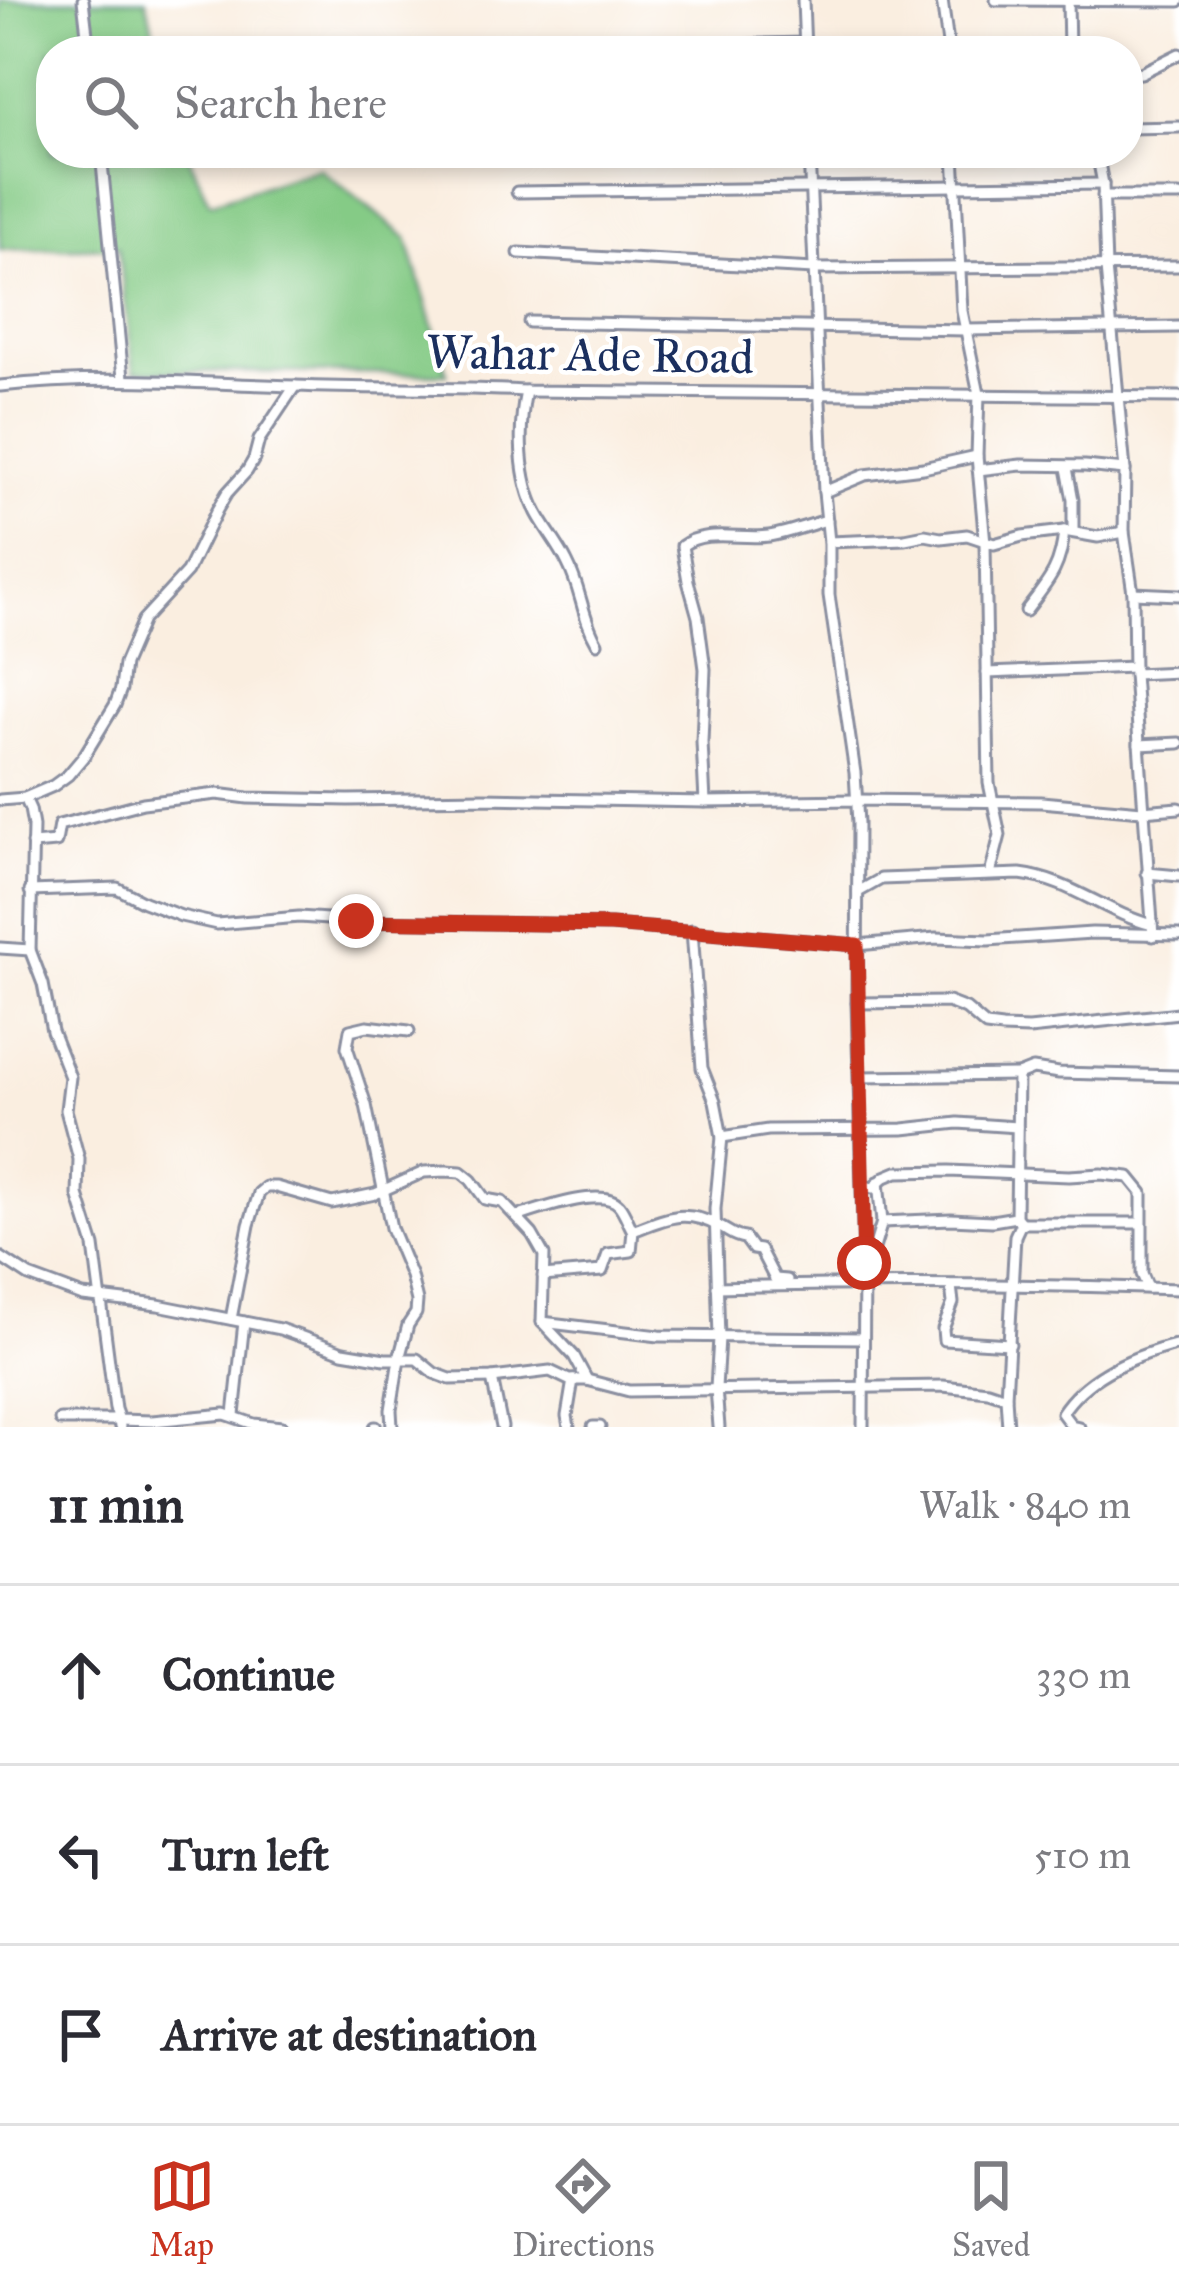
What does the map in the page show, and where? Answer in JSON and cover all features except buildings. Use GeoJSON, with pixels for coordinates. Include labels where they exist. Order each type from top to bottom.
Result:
{"type":"FeatureCollection","features":[{"type":"Feature","properties":{"kind":"street"},"geometry":{"type":"LineString","coordinates":[[83,0],[87,36]]}},
{"type":"Feature","properties":{"kind":"street"},"geometry":{"type":"LineString","coordinates":[[803,0],[805,36]]}},
{"type":"Feature","properties":{"kind":"street"},"geometry":{"type":"LineString","coordinates":[[942,0],[947,36]]}},
{"type":"Feature","properties":{"kind":"street"},"geometry":{"type":"LineString","coordinates":[[996,0],[1179,1]]}},
{"type":"Feature","properties":{"kind":"street"},"geometry":{"type":"LineString","coordinates":[[1068,0],[1069,36]]}},
{"type":"Feature","properties":{"kind":"street"},"geometry":{"type":"LineString","coordinates":[[1143,72],[1179,54]]}},
{"type":"Feature","properties":{"kind":"street"},"geometry":{"type":"LineString","coordinates":[[1143,128],[1179,127]]}},
{"type":"Feature","properties":{"kind":"street"},"geometry":{"type":"LineString","coordinates":[[102,168],[123,378]]}},
{"type":"Feature","properties":{"kind":"street"},"geometry":{"type":"LineString","coordinates":[[810,168],[829,595],[855,773],[863,1427]]}},
{"type":"Feature","properties":{"kind":"street"},"geometry":{"type":"LineString","coordinates":[[955,168],[962,311],[979,394],[989,783],[1000,835],[990,874]]}},
{"type":"Feature","properties":{"kind":"street"},"geometry":{"type":"LineString","coordinates":[[1099,168],[1124,470],[1124,532],[1133,593],[1152,930]]}},
{"type":"Feature","properties":{"kind":"street"},"geometry":{"type":"LineString","coordinates":[[517,192],[956,188],[1179,196]]}},
{"type":"Feature","properties":{"kind":"street"},"geometry":{"type":"LineString","coordinates":[[519,253],[814,269],[1179,266]]}},
{"type":"Feature","properties":{"kind":"street"},"geometry":{"type":"LineString","coordinates":[[529,322],[966,330],[1179,327]]}},
{"type":"Feature","properties":{"kind":"street","name":"Wahar Ade Road"},"geometry":{"type":"LineString","coordinates":[[0,386],[123,378],[526,392],[1179,397]]}},
{"type":"Feature","properties":{"kind":"street"},"geometry":{"type":"LineString","coordinates":[[0,800],[25,798],[53,786],[84,756],[116,705],[124,664],[143,620],[187,572],[217,510],[247,471],[259,440],[296,386]]}},
{"type":"Feature","properties":{"kind":"street"},"geometry":{"type":"LineString","coordinates":[[526,392],[522,420],[525,474],[538,514],[567,562],[596,643]]}},
{"type":"Feature","properties":{"kind":"street"},"geometry":{"type":"LineString","coordinates":[[824,492],[866,475],[977,456]]}},
{"type":"Feature","properties":{"kind":"street"},"geometry":{"type":"LineString","coordinates":[[978,470],[1022,465],[1124,470]]}},
{"type":"Feature","properties":{"kind":"street"},"geometry":{"type":"LineString","coordinates":[[1025,611],[1059,564],[1072,500],[1067,468]]}},
{"type":"Feature","properties":{"kind":"street"},"geometry":{"type":"LineString","coordinates":[[705,802],[705,669],[682,546],[702,537],[770,536],[827,520]]}},
{"type":"Feature","properties":{"kind":"street"},"geometry":{"type":"LineString","coordinates":[[829,542],[967,535],[994,544],[1068,531],[1098,537],[1124,532]]}},
{"type":"Feature","properties":{"kind":"street"},"geometry":{"type":"LineString","coordinates":[[1133,593],[1179,595]]}},
{"type":"Feature","properties":{"kind":"street"},"geometry":{"type":"LineString","coordinates":[[987,674],[1179,672]]}},
{"type":"Feature","properties":{"kind":"street"},"geometry":{"type":"LineString","coordinates":[[1139,745],[1179,743]]}},
{"type":"Feature","properties":{"kind":"street"},"geometry":{"type":"LineString","coordinates":[[32,844],[56,842],[59,825],[74,820],[143,803],[217,794],[348,800],[856,800],[1041,802],[1142,811],[1179,808]]}},
{"type":"Feature","properties":{"kind":"street"},"geometry":{"type":"LineString","coordinates":[[25,798],[32,844],[30,950],[70,1077],[65,1110],[79,1159],[78,1195],[94,1246],[119,1423]]}},
{"type":"Feature","properties":{"kind":"street"},"geometry":{"type":"LineString","coordinates":[[1147,873],[1179,876]]}},
{"type":"Feature","properties":{"kind":"street"},"geometry":{"type":"LineString","coordinates":[[858,892],[881,879],[990,874],[1040,877],[1068,886],[1152,930]]}},
{"type":"Feature","properties":{"kind":"street"},"geometry":{"type":"LineString","coordinates":[[30,892],[117,888],[181,916],[217,923],[299,917],[611,925],[857,945],[1152,930],[1179,935]]}},
{"type":"Feature","properties":{"kind":"street"},"geometry":{"type":"LineString","coordinates":[[692,930],[702,1068],[716,1101],[722,1137],[716,1224],[718,1427]]}},
{"type":"Feature","properties":{"kind":"street"},"geometry":{"type":"LineString","coordinates":[[0,948],[30,950]]}},
{"type":"Feature","properties":{"kind":"street"},"geometry":{"type":"LineString","coordinates":[[857,1003],[948,1002],[986,1026],[1029,1029],[1179,1012]]}},
{"type":"Feature","properties":{"kind":"street"},"geometry":{"type":"LineString","coordinates":[[392,1427],[399,1359],[417,1301],[391,1228],[366,1105],[346,1047],[350,1030],[367,1026],[410,1031]]}},
{"type":"Feature","properties":{"kind":"street"},"geometry":{"type":"LineString","coordinates":[[860,1076],[1018,1075],[1034,1069],[1179,1076]]}},
{"type":"Feature","properties":{"kind":"street"},"geometry":{"type":"LineString","coordinates":[[1008,1427],[1019,1220],[1018,1075]]}},
{"type":"Feature","properties":{"kind":"street"},"geometry":{"type":"LineString","coordinates":[[722,1137],[768,1130],[903,1130],[958,1123],[1017,1127]]}},
{"type":"Feature","properties":{"kind":"street"},"geometry":{"type":"LineString","coordinates":[[231,1319],[249,1225],[259,1193],[266,1187],[332,1203],[382,1191],[424,1172],[461,1172],[484,1199],[502,1202],[532,1234],[544,1255],[542,1322],[574,1356],[587,1380]]}},
{"type":"Feature","properties":{"kind":"street"},"geometry":{"type":"LineString","coordinates":[[863,1186],[873,1188],[898,1172],[1129,1177],[1142,1193],[1142,1274],[1148,1288]]}},
{"type":"Feature","properties":{"kind":"street"},"geometry":{"type":"LineString","coordinates":[[864,1263],[872,1255],[882,1222],[878,1182]]}},
{"type":"Feature","properties":{"kind":"street"},"geometry":{"type":"LineString","coordinates":[[516,1217],[606,1196],[618,1204],[633,1231],[631,1252],[608,1254],[602,1271],[543,1276]]}},
{"type":"Feature","properties":{"kind":"street"},"geometry":{"type":"LineString","coordinates":[[633,1231],[683,1214],[745,1238],[760,1250],[775,1279],[820,1285]]}},
{"type":"Feature","properties":{"kind":"street"},"geometry":{"type":"LineString","coordinates":[[882,1222],[1141,1223]]}},
{"type":"Feature","properties":{"kind":"street"},"geometry":{"type":"LineString","coordinates":[[0,1256],[47,1284],[83,1296],[280,1329],[343,1352],[417,1359],[450,1379],[550,1371],[629,1391],[943,1386],[1006,1397]]}},
{"type":"Feature","properties":{"kind":"street"},"geometry":{"type":"LineString","coordinates":[[718,1287],[1045,1284],[1179,1289]]}},
{"type":"Feature","properties":{"kind":"street"},"geometry":{"type":"LineString","coordinates":[[950,1286],[952,1303],[944,1340],[1010,1344]]}},
{"type":"Feature","properties":{"kind":"street"},"geometry":{"type":"LineString","coordinates":[[234,1415],[244,1322]]}},
{"type":"Feature","properties":{"kind":"street"},"geometry":{"type":"LineString","coordinates":[[542,1322],[659,1336],[863,1337]]}},
{"type":"Feature","properties":{"kind":"street"},"geometry":{"type":"LineString","coordinates":[[1079,1427],[1062,1414],[1091,1382],[1146,1352],[1179,1345]]}},
{"type":"Feature","properties":{"kind":"street"},"geometry":{"type":"LineString","coordinates":[[492,1378],[502,1427]]}},
{"type":"Feature","properties":{"kind":"street"},"geometry":{"type":"LineString","coordinates":[[569,1427],[573,1380]]}},
{"type":"Feature","properties":{"kind":"street"},"geometry":{"type":"LineString","coordinates":[[60,1420],[119,1423],[234,1415],[256,1425],[282,1427]]}},
{"type":"Feature","properties":{"kind":"green space"},"geometry":{"type":"Polygon","coordinates":[[[0,0],[146,0],[154,36],[36,36],[36,168],[194,168],[210,203],[319,168],[407,238],[447,374],[134,371],[118,247],[0,250],[0,0]]]}},
{"type":"Feature","properties":{"kind":"route"},"geometry":{"type":"LineString","coordinates":[[356,921],[611,925],[857,945],[864,1263]]}}]}
